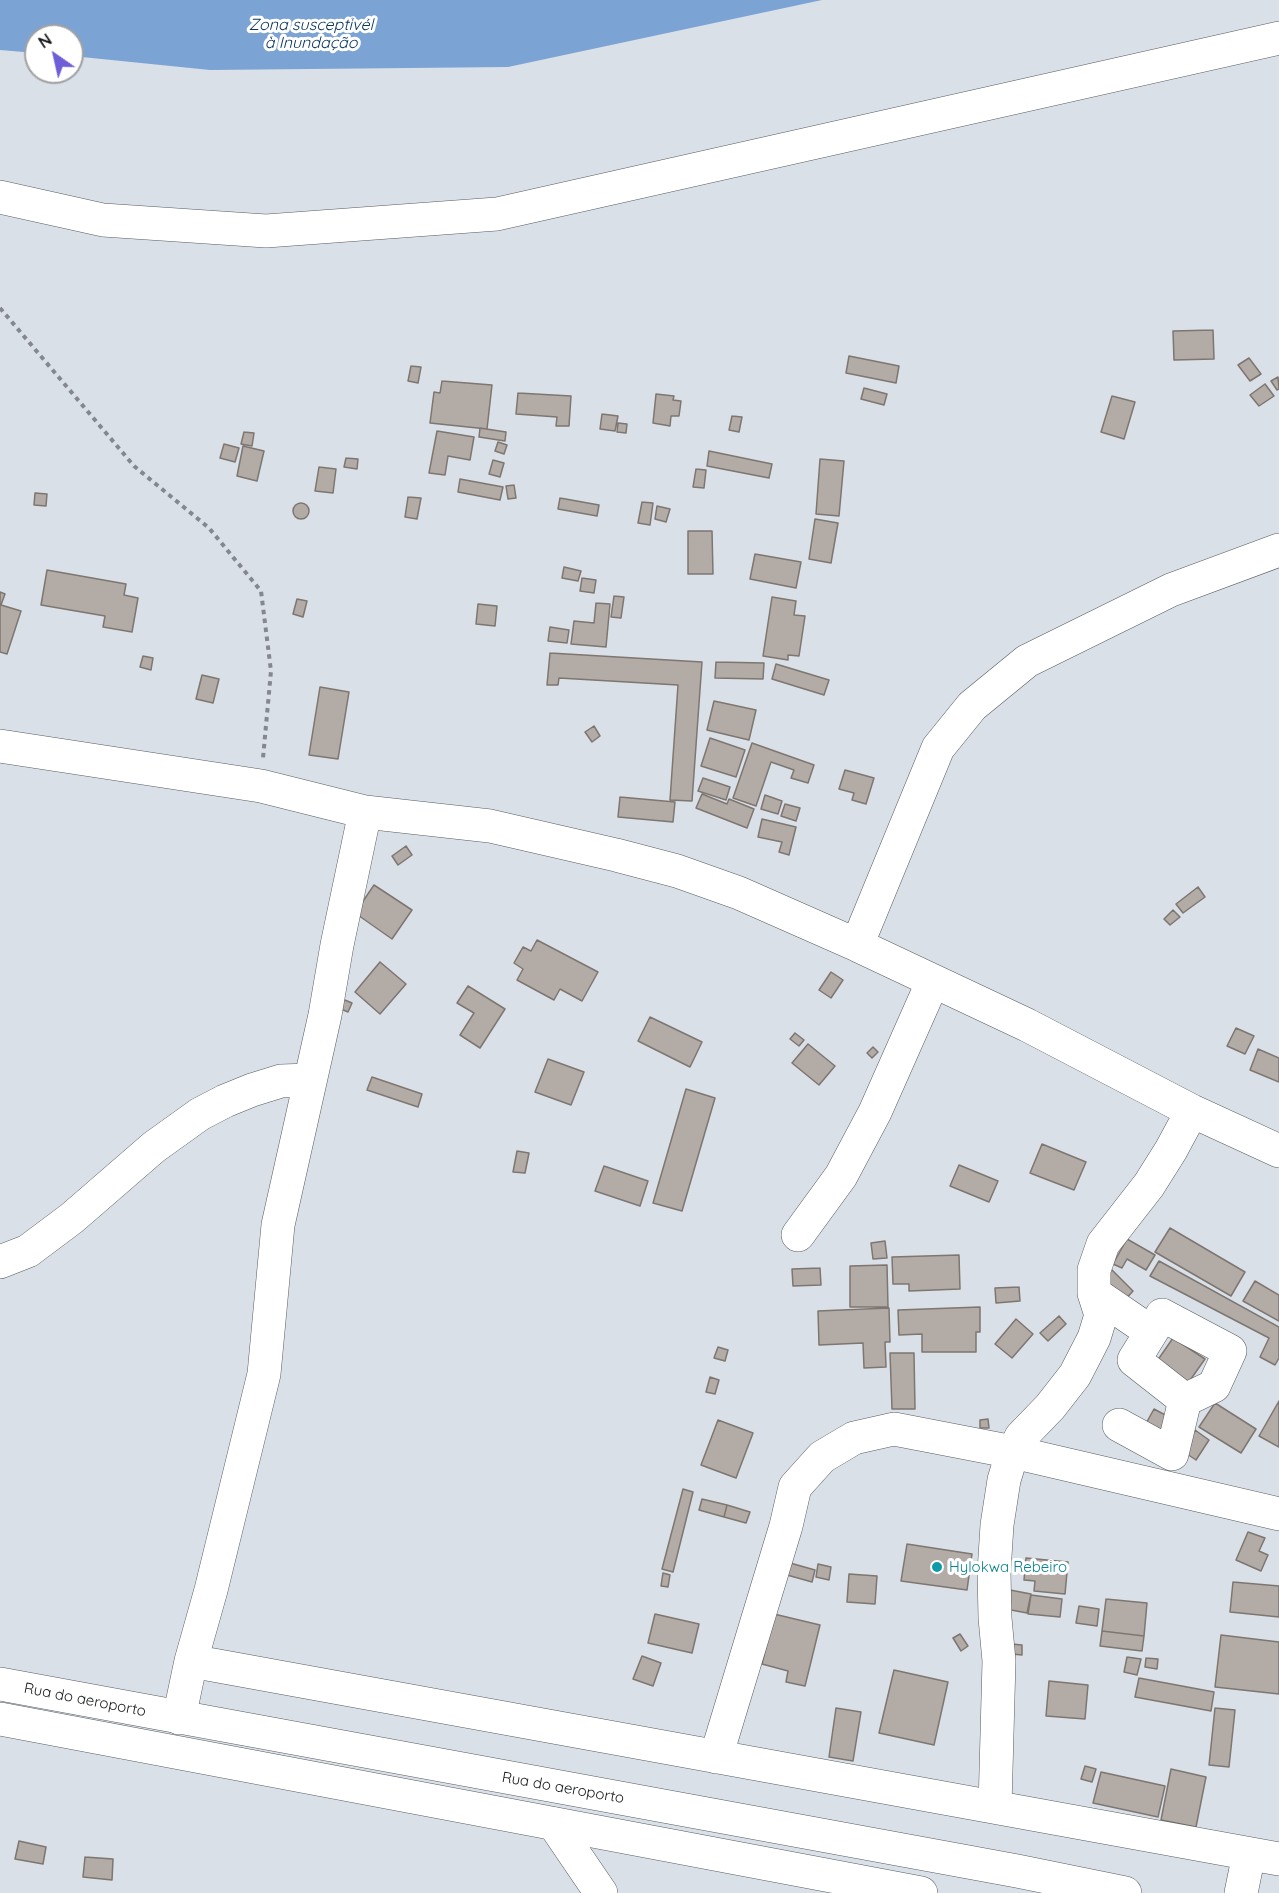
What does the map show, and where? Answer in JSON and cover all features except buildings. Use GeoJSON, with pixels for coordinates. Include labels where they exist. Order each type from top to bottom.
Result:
{"type":"FeatureCollection","features":[{"type":"Feature","properties":{"kind":"street"},"geometry":{"type":"LineString","coordinates":[[0,197],[103,220],[266,231],[496,214],[1279,38]]}},
{"type":"Feature","properties":{"kind":"street"},"geometry":{"type":"LineString","coordinates":[[857,945],[938,748],[972,706],[1027,660],[1171,591],[1279,550]]}},
{"type":"Feature","properties":{"kind":"street"},"geometry":{"type":"LineString","coordinates":[[0,746],[261,786],[364,812],[489,826],[677,871],[739,893],[1027,1024],[1192,1111],[1279,1151]]}},
{"type":"Feature","properties":{"kind":"street"},"geometry":{"type":"LineString","coordinates":[[179,1718],[191,1661],[211,1590],[264,1374],[278,1225],[325,1015],[364,812]]}},
{"type":"Feature","properties":{"kind":"street"},"geometry":{"type":"LineString","coordinates":[[798,1235],[841,1176],[875,1112],[933,981]]}},
{"type":"Feature","properties":{"kind":"street"},"geometry":{"type":"LineString","coordinates":[[0,1263],[28,1251],[72,1218],[154,1147],[200,1114],[252,1090],[281,1081],[310,1080]]}},
{"type":"Feature","properties":{"kind":"street"},"geometry":{"type":"LineString","coordinates":[[995,1807],[999,1661],[994,1572],[1004,1480],[1013,1452],[1021,1437],[1050,1407],[1075,1375],[1094,1338],[1101,1315],[1094,1293],[1094,1270],[1103,1244],[1149,1185],[1172,1150],[1192,1111]]}},
{"type":"Feature","properties":{"kind":"street"},"geometry":{"type":"LineString","coordinates":[[1094,1293],[1151,1332]]}},
{"type":"Feature","properties":{"kind":"street"},"geometry":{"type":"LineString","coordinates":[[1162,1315],[1230,1351],[1214,1386],[1185,1400],[1134,1360],[1162,1315]]}},
{"type":"Feature","properties":{"kind":"street"},"geometry":{"type":"LineString","coordinates":[[1119,1425],[1172,1454],[1185,1400]]}},
{"type":"Feature","properties":{"kind":"street"},"geometry":{"type":"LineString","coordinates":[[716,1756],[786,1526],[795,1487],[822,1457],[854,1438],[894,1429],[1013,1452],[1279,1514]]}},
{"type":"Feature","properties":{"kind":"street"},"geometry":{"type":"LineString","coordinates":[[191,1661],[1264,1856],[1241,1893]]}},
{"type":"Feature","properties":{"kind":"street","name":"Rua do aeroporto"},"geometry":{"type":"LineString","coordinates":[[0,1684],[1006,1869],[1125,1893]]}},
{"type":"Feature","properties":{"kind":"street"},"geometry":{"type":"LineString","coordinates":[[0,1719],[921,1893]]}},
{"type":"Feature","properties":{"kind":"street"},"geometry":{"type":"LineString","coordinates":[[554,1824],[601,1893]]}},
{"type":"Feature","properties":{"kind":"path"},"geometry":{"type":"LineString","coordinates":[[0,308],[134,466],[208,528],[261,591],[271,671],[261,786]]}},
{"type":"Feature","properties":{"kind":"water","name":"Zona susceptivél à Inundação"},"geometry":{"type":"Polygon","coordinates":[[[0,0],[822,0],[508,67],[210,70],[84,57],[84,24],[24,24],[24,52],[0,50],[0,0]]]}},
{"type":"Feature","properties":{"kind":"place","name":"Hylokwa Rebeiro"},"geometry":{"type":"Point","coordinates":[937,1567]}}]}
